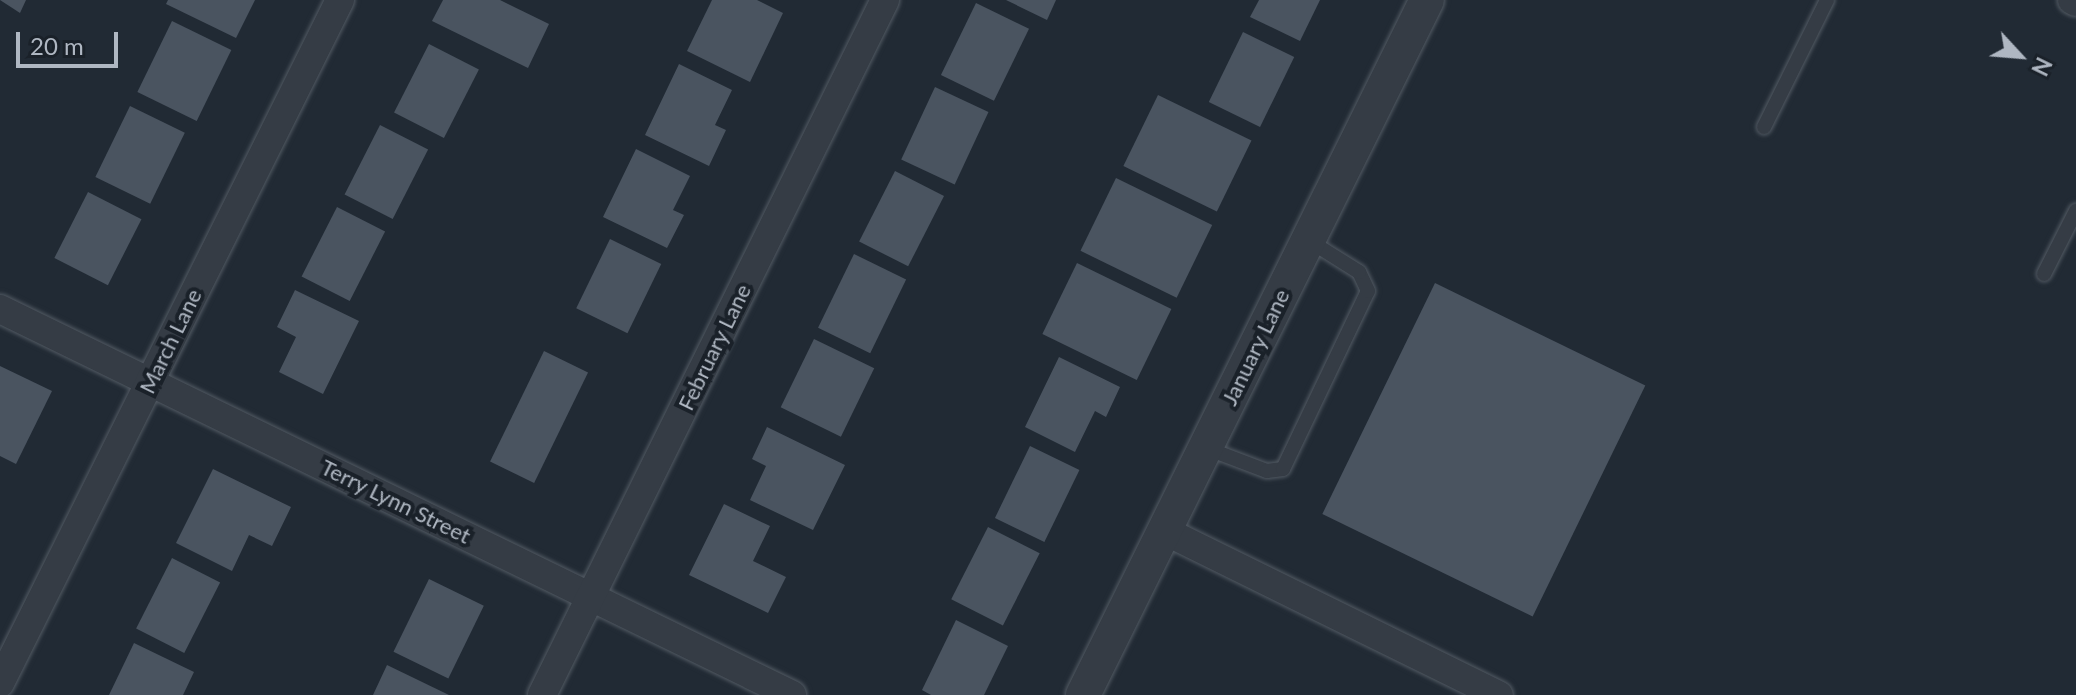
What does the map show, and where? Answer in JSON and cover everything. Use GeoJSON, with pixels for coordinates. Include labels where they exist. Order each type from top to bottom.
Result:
{"type":"FeatureCollection","features":[{"type":"Feature","properties":{"kind":"street","name":"March Lane"},"geometry":{"type":"LineString","coordinates":[[0,683],[340,0]]}},
{"type":"Feature","properties":{"kind":"street","name":"February Lane"},"geometry":{"type":"LineString","coordinates":[[542,695],[885,0]]}},
{"type":"Feature","properties":{"kind":"street","name":"January Lane"},"geometry":{"type":"LineString","coordinates":[[1083,695],[1427,0]]}},
{"type":"Feature","properties":{"kind":"street","name":"Terry Lynn Street"},"geometry":{"type":"LineString","coordinates":[[0,309],[792,695]]}},
{"type":"Feature","properties":{"kind":"street"},"geometry":{"type":"LineString","coordinates":[[1165,531],[1499,695]]}},
{"type":"Feature","properties":{"kind":"lane"},"geometry":{"type":"LineString","coordinates":[[1764,127],[1827,0]]}},
{"type":"Feature","properties":{"kind":"lane"},"geometry":{"type":"LineString","coordinates":[[2044,274],[2076,211]]}},
{"type":"Feature","properties":{"kind":"lane"},"geometry":{"type":"LineString","coordinates":[[1206,448],[1267,471],[1283,469],[1368,291],[1359,272],[1307,240]]}},
{"type":"Feature","properties":{"kind":"building"},"geometry":{"type":"Polygon","coordinates":[[[0,0],[26,0],[20,13],[0,0]]]}},
{"type":"Feature","properties":{"kind":"building"},"geometry":{"type":"Polygon","coordinates":[[[168,0],[255,0],[236,38],[166,4],[168,0]]]}},
{"type":"Feature","properties":{"kind":"building"},"geometry":{"type":"Polygon","coordinates":[[[443,0],[500,0],[549,24],[528,68],[432,21],[443,0]]]}},
{"type":"Feature","properties":{"kind":"building"},"geometry":{"type":"Polygon","coordinates":[[[712,0],[757,0],[783,13],[750,82],[687,51],[712,0]]]}},
{"type":"Feature","properties":{"kind":"building"},"geometry":{"type":"Polygon","coordinates":[[[1006,0],[1056,0],[1047,20],[1006,0]]]}},
{"type":"Feature","properties":{"kind":"building"},"geometry":{"type":"Polygon","coordinates":[[[1259,0],[1320,0],[1300,41],[1250,17],[1259,0]]]}},
{"type":"Feature","properties":{"kind":"building"},"geometry":{"type":"Polygon","coordinates":[[[976,3],[1029,29],[994,101],[941,75],[976,3]]]}},
{"type":"Feature","properties":{"kind":"building"},"geometry":{"type":"Polygon","coordinates":[[[172,21],[231,50],[197,121],[137,92],[172,21]]]}},
{"type":"Feature","properties":{"kind":"building"},"geometry":{"type":"Polygon","coordinates":[[[1243,32],[1294,57],[1260,127],[1209,102],[1243,32]]]}},
{"type":"Feature","properties":{"kind":"building"},"geometry":{"type":"Polygon","coordinates":[[[429,44],[479,69],[444,138],[394,113],[429,44]]]}},
{"type":"Feature","properties":{"kind":"building"},"geometry":{"type":"Polygon","coordinates":[[[679,64],[732,90],[715,125],[726,130],[709,166],[645,135],[679,64]]]}},
{"type":"Feature","properties":{"kind":"building"},"geometry":{"type":"Polygon","coordinates":[[[935,87],[988,112],[955,184],[901,160],[935,87]]]}},
{"type":"Feature","properties":{"kind":"building"},"geometry":{"type":"Polygon","coordinates":[[[1158,95],[1251,141],[1217,212],[1123,166],[1158,95]]]}},
{"type":"Feature","properties":{"kind":"building"},"geometry":{"type":"Polygon","coordinates":[[[130,106],[185,133],[150,204],[95,177],[130,106]]]}},
{"type":"Feature","properties":{"kind":"building"},"geometry":{"type":"Polygon","coordinates":[[[380,125],[428,150],[393,219],[345,194],[380,125]]]}},
{"type":"Feature","properties":{"kind":"building"},"geometry":{"type":"Polygon","coordinates":[[[636,149],[690,176],[673,210],[684,215],[667,248],[603,217],[636,149]]]}},
{"type":"Feature","properties":{"kind":"building"},"geometry":{"type":"Polygon","coordinates":[[[895,171],[944,196],[908,266],[859,241],[895,171]]]}},
{"type":"Feature","properties":{"kind":"building"},"geometry":{"type":"Polygon","coordinates":[[[1116,178],[1212,225],[1177,298],[1080,251],[1116,178]]]}},
{"type":"Feature","properties":{"kind":"building"},"geometry":{"type":"Polygon","coordinates":[[[88,192],[141,219],[108,285],[54,258],[88,192]]]}},
{"type":"Feature","properties":{"kind":"building"},"geometry":{"type":"Polygon","coordinates":[[[337,207],[385,232],[350,301],[302,276],[337,207]]]}},
{"type":"Feature","properties":{"kind":"building"},"geometry":{"type":"Polygon","coordinates":[[[610,239],[661,264],[627,333],[576,308],[610,239]]]}},
{"type":"Feature","properties":{"kind":"building"},"geometry":{"type":"Polygon","coordinates":[[[854,254],[906,279],[870,353],[818,328],[854,254]]]}},
{"type":"Feature","properties":{"kind":"building"},"geometry":{"type":"Polygon","coordinates":[[[1077,263],[1171,309],[1137,380],[1042,334],[1077,263]]]}},
{"type":"Feature","properties":{"kind":"building"},"geometry":{"type":"Polygon","coordinates":[[[1435,283],[1645,386],[1533,617],[1322,514],[1435,283]]]}},
{"type":"Feature","properties":{"kind":"building"},"geometry":{"type":"Polygon","coordinates":[[[295,290],[359,321],[323,394],[279,372],[296,337],[277,327],[295,290]]]}},
{"type":"Feature","properties":{"kind":"building"},"geometry":{"type":"Polygon","coordinates":[[[814,339],[874,368],[841,437],[781,407],[814,339]]]}},
{"type":"Feature","properties":{"kind":"building"},"geometry":{"type":"Polygon","coordinates":[[[544,351],[588,372],[534,483],[490,462],[544,351]]]}},
{"type":"Feature","properties":{"kind":"building"},"geometry":{"type":"Polygon","coordinates":[[[1059,357],[1120,387],[1106,417],[1095,411],[1075,452],[1025,427],[1059,357]]]}},
{"type":"Feature","properties":{"kind":"building"},"geometry":{"type":"Polygon","coordinates":[[[0,366],[52,391],[16,464],[0,456],[0,366]]]}},
{"type":"Feature","properties":{"kind":"building"},"geometry":{"type":"Polygon","coordinates":[[[767,427],[845,465],[813,530],[750,500],[766,466],[752,459],[767,427]]]}},
{"type":"Feature","properties":{"kind":"building"},"geometry":{"type":"Polygon","coordinates":[[[1030,446],[1079,470],[1044,542],[995,518],[1030,446]]]}},
{"type":"Feature","properties":{"kind":"building"},"geometry":{"type":"Polygon","coordinates":[[[213,469],[291,507],[272,546],[249,535],[232,571],[176,543],[213,469]]]}},
{"type":"Feature","properties":{"kind":"building"},"geometry":{"type":"Polygon","coordinates":[[[724,504],[770,526],[753,561],[786,577],[768,613],[689,575],[724,504]]]}},
{"type":"Feature","properties":{"kind":"building"},"geometry":{"type":"Polygon","coordinates":[[[988,527],[1040,553],[1003,626],[951,599],[988,527]]]}},
{"type":"Feature","properties":{"kind":"building"},"geometry":{"type":"Polygon","coordinates":[[[172,558],[220,583],[184,653],[136,628],[172,558]]]}},
{"type":"Feature","properties":{"kind":"building"},"geometry":{"type":"Polygon","coordinates":[[[429,579],[484,606],[448,679],[393,652],[429,579]]]}},
{"type":"Feature","properties":{"kind":"building"},"geometry":{"type":"Polygon","coordinates":[[[956,620],[1008,646],[984,695],[931,695],[922,690],[956,620]]]}},
{"type":"Feature","properties":{"kind":"building"},"geometry":{"type":"Polygon","coordinates":[[[134,643],[194,672],[183,695],[109,695],[134,643]]]}},
{"type":"Feature","properties":{"kind":"building"},"geometry":{"type":"Polygon","coordinates":[[[387,665],[449,695],[373,695],[387,665]]]}}]}
